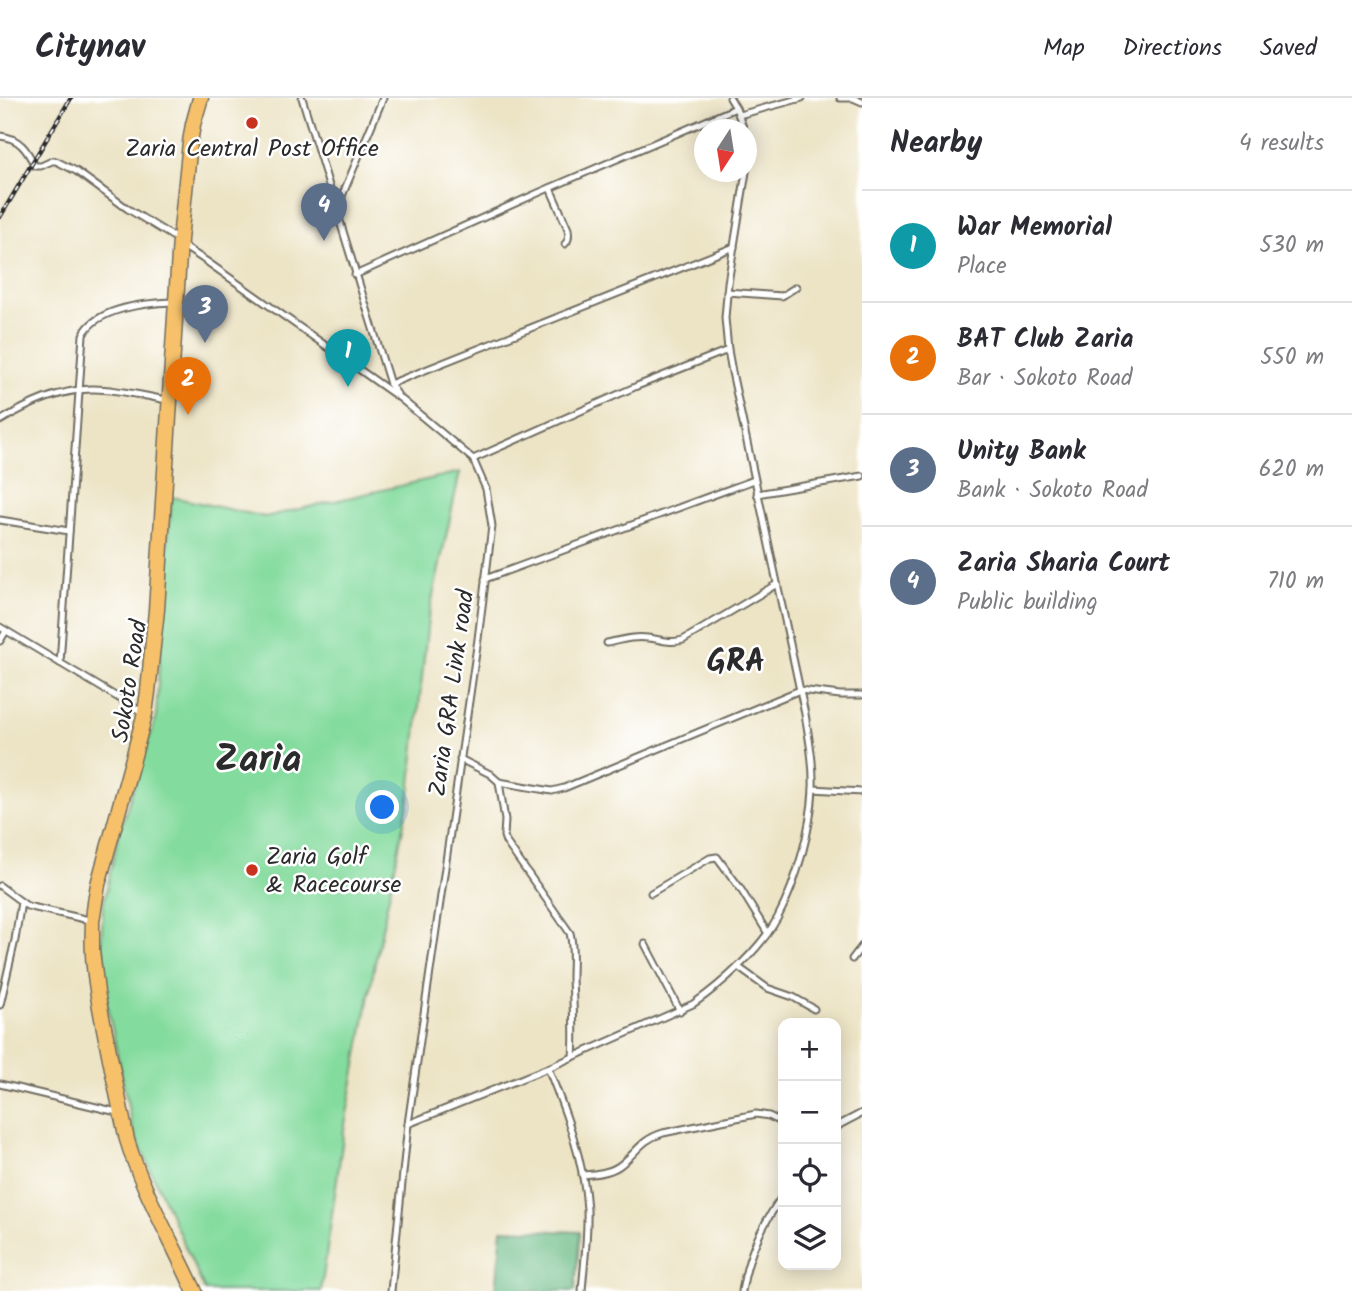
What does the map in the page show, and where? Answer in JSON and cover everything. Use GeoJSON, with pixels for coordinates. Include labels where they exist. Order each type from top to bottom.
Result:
{"type":"FeatureCollection","features":[{"type":"Feature","properties":{"kind":"main road","name":"Sokoto Road"},"geometry":{"type":"LineString","coordinates":[[197,98],[187,142],[160,610],[151,692],[140,745],[101,885],[95,935],[100,992],[134,1155],[198,1291]]}},
{"type":"Feature","properties":{"kind":"main road","name":"Sokoto Road"},"geometry":{"type":"LineString","coordinates":[[191,1291],[128,1156],[93,992],[89,920],[94,884],[142,712],[153,610],[173,302],[193,142],[204,98]]}},
{"type":"Feature","properties":{"kind":"street"},"geometry":{"type":"LineString","coordinates":[[302,98],[390,384],[401,400]]}},
{"type":"Feature","properties":{"kind":"street"},"geometry":{"type":"LineString","coordinates":[[335,207],[383,98]]}},
{"type":"Feature","properties":{"kind":"street"},"geometry":{"type":"LineString","coordinates":[[730,98],[740,119]]}},
{"type":"Feature","properties":{"kind":"street"},"geometry":{"type":"LineString","coordinates":[[739,115],[802,98]]}},
{"type":"Feature","properties":{"kind":"street"},"geometry":{"type":"LineString","coordinates":[[840,98],[853,98],[862,102]]}},
{"type":"Feature","properties":{"kind":"street"},"geometry":{"type":"LineString","coordinates":[[355,275],[736,108]]}},
{"type":"Feature","properties":{"kind":"street","name":"Zaria GRA Link road"},"geometry":{"type":"LineString","coordinates":[[0,136],[21,143],[34,166],[52,161],[76,172],[401,400],[473,459],[486,489],[492,526],[408,1124],[391,1291]]}},
{"type":"Feature","properties":{"kind":"street"},"geometry":{"type":"LineString","coordinates":[[408,1124],[548,1068],[680,1011],[705,996],[738,967],[767,932],[777,919],[790,890],[804,846],[813,789],[811,748],[754,480],[724,318],[744,182]]}},
{"type":"Feature","properties":{"kind":"street"},"geometry":{"type":"LineString","coordinates":[[550,188],[568,229],[565,244]]}},
{"type":"Feature","properties":{"kind":"street"},"geometry":{"type":"LineString","coordinates":[[390,384],[734,247]]}},
{"type":"Feature","properties":{"kind":"street"},"geometry":{"type":"LineString","coordinates":[[727,292],[782,296],[796,287]]}},
{"type":"Feature","properties":{"kind":"street"},"geometry":{"type":"LineString","coordinates":[[60,663],[83,335],[90,324],[127,308],[173,302]]}},
{"type":"Feature","properties":{"kind":"street"},"geometry":{"type":"LineString","coordinates":[[473,459],[637,386],[728,350]]}},
{"type":"Feature","properties":{"kind":"street"},"geometry":{"type":"LineString","coordinates":[[0,421],[40,399],[79,390],[94,389],[167,400]]}},
{"type":"Feature","properties":{"kind":"street"},"geometry":{"type":"LineString","coordinates":[[757,494],[862,477]]}},
{"type":"Feature","properties":{"kind":"street"},"geometry":{"type":"LineString","coordinates":[[485,579],[754,480]]}},
{"type":"Feature","properties":{"kind":"street"},"geometry":{"type":"LineString","coordinates":[[0,520],[69,531]]}},
{"type":"Feature","properties":{"kind":"street"},"geometry":{"type":"LineString","coordinates":[[607,643],[638,637],[668,643],[682,640],[777,584]]}},
{"type":"Feature","properties":{"kind":"street"},"geometry":{"type":"LineString","coordinates":[[0,627],[142,712]]}},
{"type":"Feature","properties":{"kind":"street"},"geometry":{"type":"LineString","coordinates":[[0,640],[6,631]]}},
{"type":"Feature","properties":{"kind":"street"},"geometry":{"type":"LineString","coordinates":[[460,759],[490,774],[499,782],[552,791],[800,690],[862,695]]}},
{"type":"Feature","properties":{"kind":"street"},"geometry":{"type":"LineString","coordinates":[[499,782],[506,842],[570,933],[573,948],[575,1027],[573,1057]]}},
{"type":"Feature","properties":{"kind":"street"},"geometry":{"type":"LineString","coordinates":[[813,789],[862,792]]}},
{"type":"Feature","properties":{"kind":"street"},"geometry":{"type":"LineString","coordinates":[[651,893],[710,858],[717,857],[767,932]]}},
{"type":"Feature","properties":{"kind":"street"},"geometry":{"type":"LineString","coordinates":[[0,886],[35,909],[89,920]]}},
{"type":"Feature","properties":{"kind":"street"},"geometry":{"type":"LineString","coordinates":[[0,1005],[21,902]]}},
{"type":"Feature","properties":{"kind":"street"},"geometry":{"type":"LineString","coordinates":[[645,944],[680,1011]]}},
{"type":"Feature","properties":{"kind":"street"},"geometry":{"type":"LineString","coordinates":[[852,959],[862,946]]}},
{"type":"Feature","properties":{"kind":"street"},"geometry":{"type":"LineString","coordinates":[[738,967],[767,988],[793,997],[814,1009]]}},
{"type":"Feature","properties":{"kind":"street"},"geometry":{"type":"LineString","coordinates":[[548,1068],[569,1123],[585,1191],[587,1226],[582,1291]]}},
{"type":"Feature","properties":{"kind":"street"},"geometry":{"type":"LineString","coordinates":[[0,1084],[117,1111]]}},
{"type":"Feature","properties":{"kind":"street"},"geometry":{"type":"LineString","coordinates":[[841,1124],[862,1113]]}},
{"type":"Feature","properties":{"kind":"street"},"geometry":{"type":"LineString","coordinates":[[582,1175],[617,1167],[649,1138],[663,1133],[756,1114],[778,1120]]}},
{"type":"Feature","properties":{"kind":"street"},"geometry":{"type":"LineString","coordinates":[[741,1291],[750,1254],[766,1219],[778,1202]]}},
{"type":"Feature","properties":{"kind":"green space","name":"Zaria Golf & Racecourse"},"geometry":{"type":"Polygon","coordinates":[[[460,472],[428,619],[410,794],[344,1130],[321,1291],[205,1291],[133,1131],[100,969],[103,906],[119,833],[156,718],[172,497],[265,517],[460,472]]]}},
{"type":"Feature","properties":{"kind":"green space"},"geometry":{"type":"Polygon","coordinates":[[[502,1229],[580,1232],[575,1291],[496,1291],[502,1229]]]}},
{"type":"Feature","properties":{"kind":"railway"},"geometry":{"type":"LineString","coordinates":[[0,217],[71,98]]}},
{"type":"Feature","properties":{"kind":"place","name":"Zaria Central Post Office"},"geometry":{"type":"Point","coordinates":[252,123]}},
{"type":"Feature","properties":{"kind":"place","name":"Zaria Sharia Court"},"geometry":{"type":"Point","coordinates":[324,241]}},
{"type":"Feature","properties":{"kind":"place","name":"Unity Bank"},"geometry":{"type":"Point","coordinates":[205,343]}},
{"type":"Feature","properties":{"kind":"place","name":"War Memorial"},"geometry":{"type":"Point","coordinates":[348,387]}},
{"type":"Feature","properties":{"kind":"place","name":"BAT Club Zaria"},"geometry":{"type":"Point","coordinates":[188,415]}},
{"type":"Feature","properties":{"kind":"place","name":"Zaria Golf & Racecourse"},"geometry":{"type":"Point","coordinates":[252,870]}},
{"type":"Feature","properties":{"kind":"district","name":"GRA"},"geometry":{"type":"Point","coordinates":[736,660]}},
{"type":"Feature","properties":{"kind":"district","name":"Zaria"},"geometry":{"type":"Point","coordinates":[258,758]}}]}
